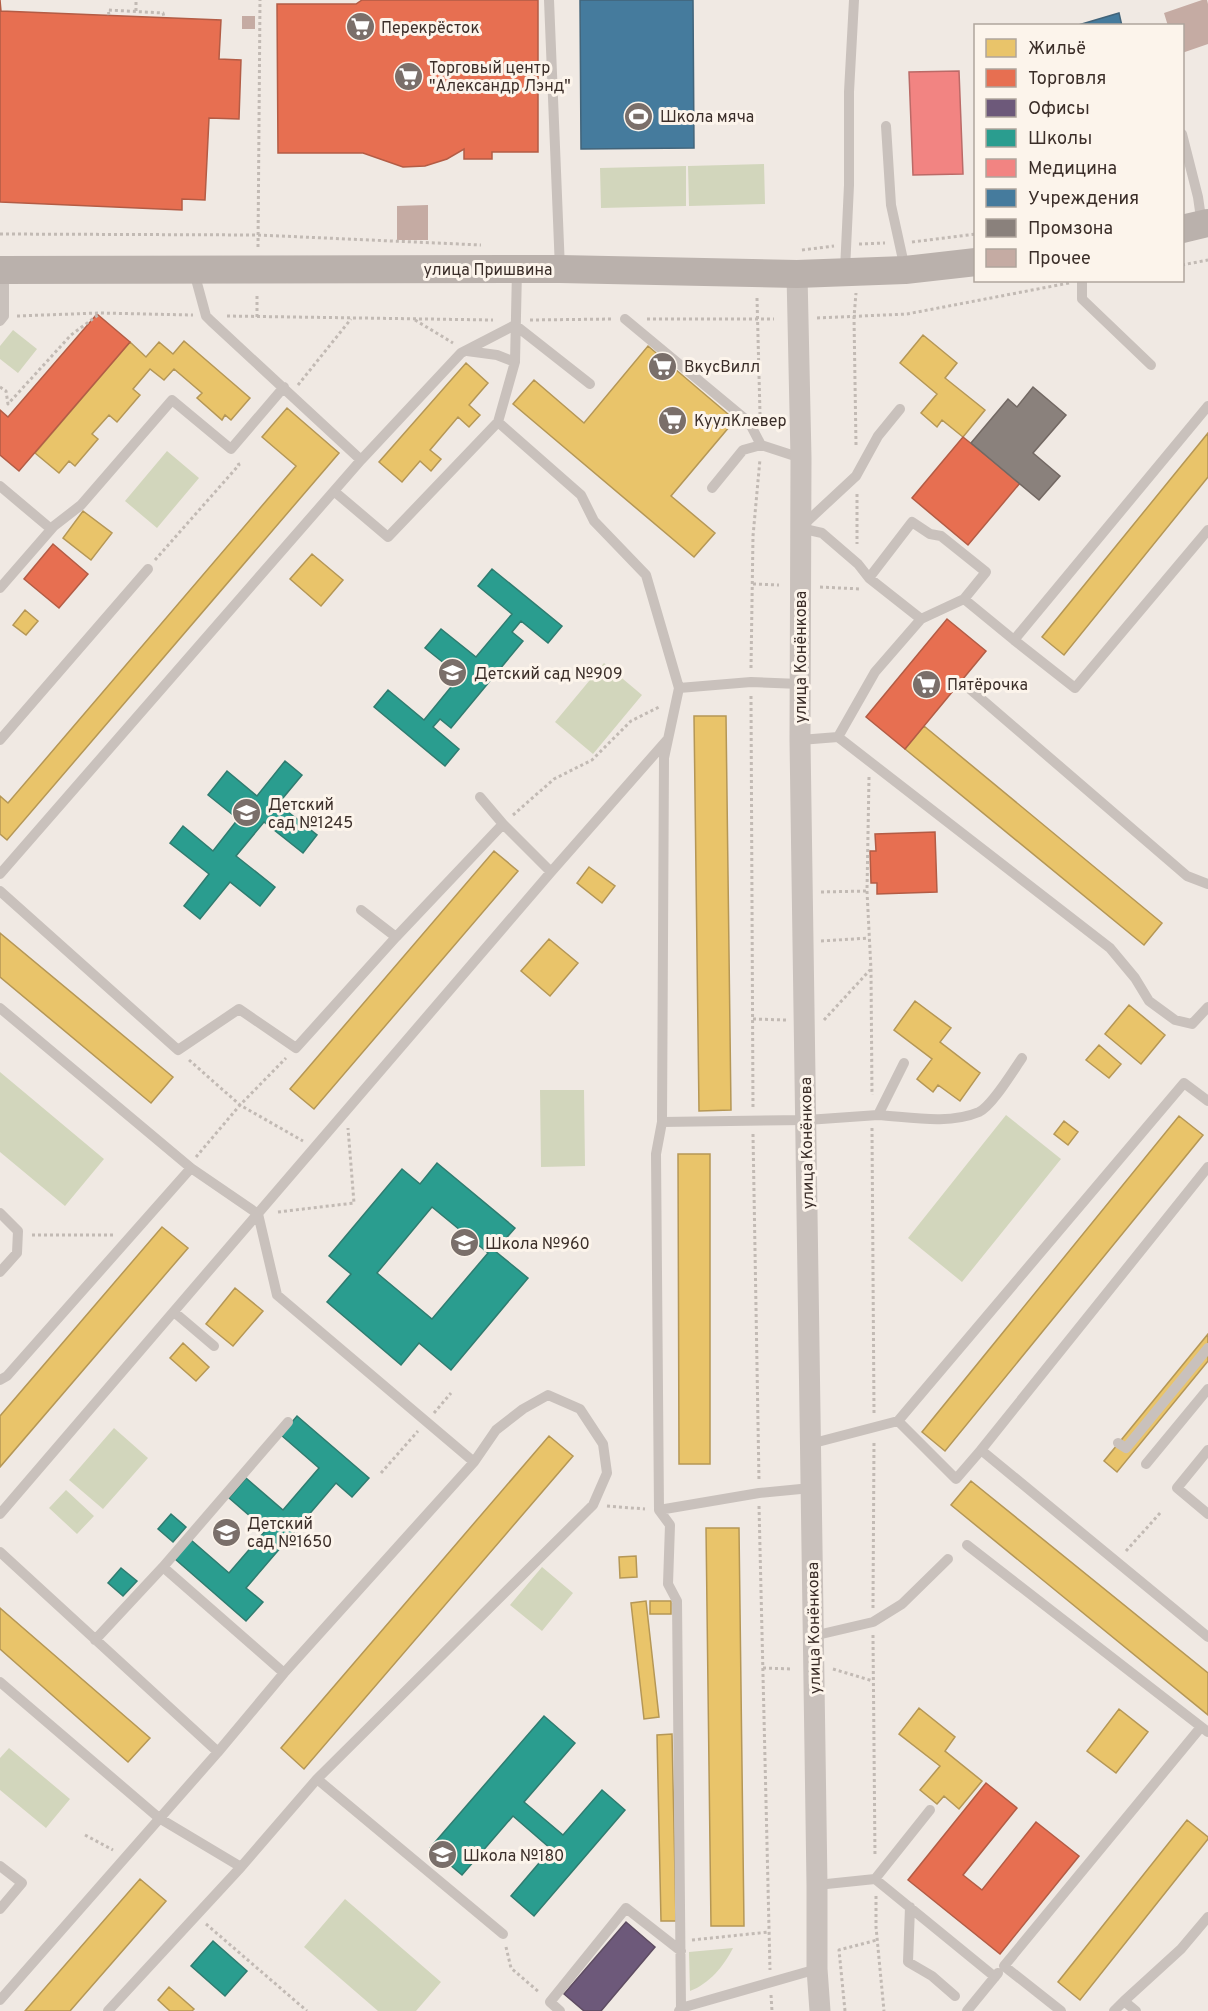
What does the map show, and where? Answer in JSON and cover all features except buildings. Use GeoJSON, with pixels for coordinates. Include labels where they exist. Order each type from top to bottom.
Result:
{"type":"FeatureCollection","features":[{"type":"Feature","properties":{"kind":"street","name":"улица Пришвина"},"geometry":{"type":"LineString","coordinates":[[2,270],[561,269],[799,262],[850,280],[902,257],[974,262]]}},
{"type":"Feature","properties":{"kind":"street","name":"улица Конёнкова"},"geometry":{"type":"LineString","coordinates":[[799,262],[800,740],[817,1969],[820,2011]]}},
{"type":"Feature","properties":{"kind":"lane"},"geometry":{"type":"LineString","coordinates":[[549,0],[561,269]]}},
{"type":"Feature","properties":{"kind":"lane"},"geometry":{"type":"LineString","coordinates":[[850,280],[845,245],[849,185],[843,92],[854,0]]}},
{"type":"Feature","properties":{"kind":"lane"},"geometry":{"type":"LineString","coordinates":[[886,126],[891,205],[902,257]]}},
{"type":"Feature","properties":{"kind":"lane"},"geometry":{"type":"LineString","coordinates":[[1184,142],[1198,197],[1198,226]]}},
{"type":"Feature","properties":{"kind":"lane"},"geometry":{"type":"LineString","coordinates":[[194,268],[206,316],[361,460]]}},
{"type":"Feature","properties":{"kind":"lane"},"geometry":{"type":"LineString","coordinates":[[335,492],[388,537],[498,422],[515,362],[517,269]]}},
{"type":"Feature","properties":{"kind":"lane"},"geometry":{"type":"LineString","coordinates":[[2,270],[2,319]]}},
{"type":"Feature","properties":{"kind":"lane"},"geometry":{"type":"LineString","coordinates":[[1082,282],[1082,298],[1151,365]]}},
{"type":"Feature","properties":{"kind":"lane"},"geometry":{"type":"LineString","coordinates":[[625,319],[749,422],[761,445]]}},
{"type":"Feature","properties":{"kind":"lane"},"geometry":{"type":"LineString","coordinates":[[0,874],[361,460],[463,352],[515,323]]}},
{"type":"Feature","properties":{"kind":"lane"},"geometry":{"type":"LineString","coordinates":[[515,323],[590,384]]}},
{"type":"Feature","properties":{"kind":"lane"},"geometry":{"type":"LineString","coordinates":[[463,352],[469,350],[497,355],[515,362]]}},
{"type":"Feature","properties":{"kind":"lane"},"geometry":{"type":"LineString","coordinates":[[0,588],[51,529],[81,505],[172,400],[231,448],[287,391]]}},
{"type":"Feature","properties":{"kind":"lane"},"geometry":{"type":"LineString","coordinates":[[1014,640],[1208,406]]}},
{"type":"Feature","properties":{"kind":"lane"},"geometry":{"type":"LineString","coordinates":[[800,528],[856,476],[878,436],[900,409]]}},
{"type":"Feature","properties":{"kind":"lane"},"geometry":{"type":"LineString","coordinates":[[498,422],[580,495],[594,521],[646,575],[679,688],[667,740],[664,770],[662,1122],[656,1155],[659,1510],[670,1525],[669,1584],[677,1601],[680,2010],[817,1969]]}},
{"type":"Feature","properties":{"kind":"lane"},"geometry":{"type":"LineString","coordinates":[[712,488],[743,450],[761,445],[801,458]]}},
{"type":"Feature","properties":{"kind":"lane"},"geometry":{"type":"LineString","coordinates":[[0,486],[51,529]]}},
{"type":"Feature","properties":{"kind":"lane"},"geometry":{"type":"LineString","coordinates":[[838,737],[874,672],[921,620],[964,599],[986,572],[941,536],[930,534],[912,522],[869,578]]}},
{"type":"Feature","properties":{"kind":"lane"},"geometry":{"type":"LineString","coordinates":[[800,528],[822,533],[858,564],[869,578],[921,620]]}},
{"type":"Feature","properties":{"kind":"lane"},"geometry":{"type":"LineString","coordinates":[[964,599],[1075,688],[1208,530]]}},
{"type":"Feature","properties":{"kind":"lane"},"geometry":{"type":"LineString","coordinates":[[0,740],[148,568]]}},
{"type":"Feature","properties":{"kind":"lane"},"geometry":{"type":"LineString","coordinates":[[679,688],[751,682],[800,684]]}},
{"type":"Feature","properties":{"kind":"lane"},"geometry":{"type":"LineString","coordinates":[[964,684],[1187,876],[1208,884]]}},
{"type":"Feature","properties":{"kind":"lane"},"geometry":{"type":"LineString","coordinates":[[800,740],[838,737],[1110,948],[1135,978],[1149,1001],[1175,1020],[1192,1024],[1208,1006]]}},
{"type":"Feature","properties":{"kind":"lane"},"geometry":{"type":"LineString","coordinates":[[0,1514],[667,740]]}},
{"type":"Feature","properties":{"kind":"lane"},"geometry":{"type":"LineString","coordinates":[[480,797],[503,824],[551,872]]}},
{"type":"Feature","properties":{"kind":"lane"},"geometry":{"type":"LineString","coordinates":[[0,891],[178,1050],[239,1009],[296,1048],[396,937],[503,824]]}},
{"type":"Feature","properties":{"kind":"lane"},"geometry":{"type":"LineString","coordinates":[[361,910],[396,937]]}},
{"type":"Feature","properties":{"kind":"lane"},"geometry":{"type":"LineString","coordinates":[[0,1008],[191,1168],[258,1214],[277,1294],[474,1462]]}},
{"type":"Feature","properties":{"kind":"lane"},"geometry":{"type":"LineString","coordinates":[[662,1122],[807,1120],[875,1115],[945,1120],[981,1111],[1000,1090],[1022,1058]]}},
{"type":"Feature","properties":{"kind":"lane"},"geometry":{"type":"LineString","coordinates":[[875,1115],[904,1063]]}},
{"type":"Feature","properties":{"kind":"lane"},"geometry":{"type":"LineString","coordinates":[[810,1443],[898,1421],[1184,1083],[1208,1101]]}},
{"type":"Feature","properties":{"kind":"lane"},"geometry":{"type":"LineString","coordinates":[[898,1421],[956,1479],[1208,1167]]}},
{"type":"Feature","properties":{"kind":"lane"},"geometry":{"type":"LineString","coordinates":[[0,1380],[7,1376],[191,1168]]}},
{"type":"Feature","properties":{"kind":"lane"},"geometry":{"type":"LineString","coordinates":[[0,1213],[18,1231],[17,1253],[0,1272]]}},
{"type":"Feature","properties":{"kind":"lane"},"geometry":{"type":"LineString","coordinates":[[174,1312],[213,1346]]}},
{"type":"Feature","properties":{"kind":"lane"},"geometry":{"type":"LineString","coordinates":[[1118,1443],[1126,1448],[1208,1348]]}},
{"type":"Feature","properties":{"kind":"lane"},"geometry":{"type":"LineString","coordinates":[[1146,1464],[1208,1389]]}},
{"type":"Feature","properties":{"kind":"lane"},"geometry":{"type":"LineString","coordinates":[[0,2000],[218,1752],[284,1673],[474,1462],[496,1430],[523,1409],[548,1395],[580,1409],[603,1444],[607,1473],[593,1505],[317,1779],[241,1867],[108,2011]]}},
{"type":"Feature","properties":{"kind":"lane"},"geometry":{"type":"LineString","coordinates":[[95,1640],[163,1568],[288,1422]]}},
{"type":"Feature","properties":{"kind":"lane"},"geometry":{"type":"LineString","coordinates":[[981,1450],[1208,1637]]}},
{"type":"Feature","properties":{"kind":"lane"},"geometry":{"type":"LineString","coordinates":[[1208,1450],[1177,1488],[1208,1514]]}},
{"type":"Feature","properties":{"kind":"lane"},"geometry":{"type":"LineString","coordinates":[[659,1510],[759,1493],[811,1488]]}},
{"type":"Feature","properties":{"kind":"lane"},"geometry":{"type":"LineString","coordinates":[[967,1545],[1205,1730],[967,2011]]}},
{"type":"Feature","properties":{"kind":"lane"},"geometry":{"type":"LineString","coordinates":[[0,1552],[218,1752]]}},
{"type":"Feature","properties":{"kind":"lane"},"geometry":{"type":"LineString","coordinates":[[813,1636],[873,1622],[902,1604],[948,1559]]}},
{"type":"Feature","properties":{"kind":"lane"},"geometry":{"type":"LineString","coordinates":[[163,1568],[284,1673]]}},
{"type":"Feature","properties":{"kind":"lane"},"geometry":{"type":"LineString","coordinates":[[0,1682],[159,1818],[241,1867]]}},
{"type":"Feature","properties":{"kind":"lane"},"geometry":{"type":"LineString","coordinates":[[317,1779],[503,1934]]}},
{"type":"Feature","properties":{"kind":"lane"},"geometry":{"type":"LineString","coordinates":[[876,1879],[930,1810]]}},
{"type":"Feature","properties":{"kind":"lane"},"geometry":{"type":"LineString","coordinates":[[0,1866],[22,1884],[0,1909]]}},
{"type":"Feature","properties":{"kind":"lane"},"geometry":{"type":"LineString","coordinates":[[817,1885],[876,1879],[995,1977]]}},
{"type":"Feature","properties":{"kind":"lane"},"geometry":{"type":"LineString","coordinates":[[910,1907],[908,1962],[932,1976],[956,1996]]}},
{"type":"Feature","properties":{"kind":"lane"},"geometry":{"type":"LineString","coordinates":[[560,2011],[550,2002],[626,1908],[681,1946]]}},
{"type":"Feature","properties":{"kind":"lane"},"geometry":{"type":"LineString","coordinates":[[1114,2011],[1181,1949],[1208,1917]]}},
{"type":"Feature","properties":{"kind":"lane"},"geometry":{"type":"LineString","coordinates":[[1004,1966],[1061,2011]]}},
{"type":"Feature","properties":{"kind":"lane"},"geometry":{"type":"LineString","coordinates":[[1124,2001],[1136,2011]]}},
{"type":"Feature","properties":{"kind":"path"},"geometry":{"type":"LineString","coordinates":[[136,0],[136,11]]}},
{"type":"Feature","properties":{"kind":"path"},"geometry":{"type":"LineString","coordinates":[[258,257],[260,0]]}},
{"type":"Feature","properties":{"kind":"path"},"geometry":{"type":"LineString","coordinates":[[109,15],[108,10],[163,13],[164,17]]}},
{"type":"Feature","properties":{"kind":"path"},"geometry":{"type":"LineString","coordinates":[[0,234],[258,235],[486,245]]}},
{"type":"Feature","properties":{"kind":"path"},"geometry":{"type":"LineString","coordinates":[[799,262],[845,245],[902,257],[974,234]]}},
{"type":"Feature","properties":{"kind":"path"},"geometry":{"type":"LineString","coordinates":[[1184,266],[1208,260]]}},
{"type":"Feature","properties":{"kind":"path"},"geometry":{"type":"LineString","coordinates":[[850,280],[854,317],[858,564]]}},
{"type":"Feature","properties":{"kind":"path"},"geometry":{"type":"LineString","coordinates":[[813,319],[907,314],[1072,282]]}},
{"type":"Feature","properties":{"kind":"path"},"geometry":{"type":"LineString","coordinates":[[257,293],[257,317]]}},
{"type":"Feature","properties":{"kind":"path"},"geometry":{"type":"LineString","coordinates":[[757,298],[761,445],[753,536],[751,682],[753,1121],[759,1493],[772,2011]]}},
{"type":"Feature","properties":{"kind":"path"},"geometry":{"type":"LineString","coordinates":[[0,387],[6,391],[8,404],[71,335],[99,314]]}},
{"type":"Feature","properties":{"kind":"path"},"geometry":{"type":"LineString","coordinates":[[2,319],[99,314],[515,323]]}},
{"type":"Feature","properties":{"kind":"path"},"geometry":{"type":"LineString","coordinates":[[287,391],[351,319]]}},
{"type":"Feature","properties":{"kind":"path"},"geometry":{"type":"LineString","coordinates":[[413,319],[463,352]]}},
{"type":"Feature","properties":{"kind":"path"},"geometry":{"type":"LineString","coordinates":[[148,568],[239,465],[231,448]]}},
{"type":"Feature","properties":{"kind":"path"},"geometry":{"type":"LineString","coordinates":[[753,584],[779,585]]}},
{"type":"Feature","properties":{"kind":"path"},"geometry":{"type":"LineString","coordinates":[[814,587],[863,589]]}},
{"type":"Feature","properties":{"kind":"path"},"geometry":{"type":"LineString","coordinates":[[503,824],[554,779],[592,760],[631,721],[665,704]]}},
{"type":"Feature","properties":{"kind":"path"},"geometry":{"type":"LineString","coordinates":[[869,761],[867,891],[875,1115],[873,1681],[878,1940],[884,2011]]}},
{"type":"Feature","properties":{"kind":"path"},"geometry":{"type":"LineString","coordinates":[[820,892],[867,891]]}},
{"type":"Feature","properties":{"kind":"path"},"geometry":{"type":"LineString","coordinates":[[821,941],[869,938]]}},
{"type":"Feature","properties":{"kind":"path"},"geometry":{"type":"LineString","coordinates":[[822,1021],[871,970]]}},
{"type":"Feature","properties":{"kind":"path"},"geometry":{"type":"LineString","coordinates":[[753,1019],[788,1020]]}},
{"type":"Feature","properties":{"kind":"path"},"geometry":{"type":"LineString","coordinates":[[191,1168],[196,1155],[240,1105],[296,1048]]}},
{"type":"Feature","properties":{"kind":"path"},"geometry":{"type":"LineString","coordinates":[[178,1050],[240,1105],[315,1148]]}},
{"type":"Feature","properties":{"kind":"path"},"geometry":{"type":"LineString","coordinates":[[258,1214],[354,1203],[347,1110]]}},
{"type":"Feature","properties":{"kind":"path"},"geometry":{"type":"LineString","coordinates":[[17,1235],[132,1234]]}},
{"type":"Feature","properties":{"kind":"path"},"geometry":{"type":"LineString","coordinates":[[593,1505],[659,1510]]}},
{"type":"Feature","properties":{"kind":"path"},"geometry":{"type":"LineString","coordinates":[[1117,1562],[1161,1512]]}},
{"type":"Feature","properties":{"kind":"path"},"geometry":{"type":"LineString","coordinates":[[763,1668],[793,1669]]}},
{"type":"Feature","properties":{"kind":"path"},"geometry":{"type":"LineString","coordinates":[[833,1669],[873,1681]]}},
{"type":"Feature","properties":{"kind":"path"},"geometry":{"type":"LineString","coordinates":[[85,1835],[126,1857]]}},
{"type":"Feature","properties":{"kind":"path"},"geometry":{"type":"LineString","coordinates":[[196,1916],[307,2011]]}},
{"type":"Feature","properties":{"kind":"path"},"geometry":{"type":"LineString","coordinates":[[681,1946],[769,1932]]}},
{"type":"Feature","properties":{"kind":"path"},"geometry":{"type":"LineString","coordinates":[[503,1934],[511,1968],[550,2002]]}},
{"type":"Feature","properties":{"kind":"path"},"geometry":{"type":"LineString","coordinates":[[845,2011],[839,1950],[878,1940]]}},
{"type":"Feature","properties":{"kind":"path"},"geometry":{"type":"LineString","coordinates":[[298,2011],[302,2007]]}},
{"type":"Feature","properties":{"kind":"green space"},"geometry":{"type":"Polygon","coordinates":[[[764,164],[765,204],[689,206],[688,166],[764,164]]]}},
{"type":"Feature","properties":{"kind":"green space"},"geometry":{"type":"Polygon","coordinates":[[[686,166],[686,206],[601,208],[600,168],[686,166]]]}},
{"type":"Feature","properties":{"kind":"green space"},"geometry":{"type":"Polygon","coordinates":[[[13,330],[37,349],[18,373],[0,359],[0,346],[13,330]]]}},
{"type":"Feature","properties":{"kind":"green space"},"geometry":{"type":"Polygon","coordinates":[[[167,451],[199,478],[157,528],[125,501],[167,451]]]}},
{"type":"Feature","properties":{"kind":"green space"},"geometry":{"type":"Polygon","coordinates":[[[604,663],[642,695],[593,754],[555,722],[604,663]]]}},
{"type":"Feature","properties":{"kind":"green space"},"geometry":{"type":"Polygon","coordinates":[[[0,1072],[104,1159],[65,1206],[0,1152],[0,1072]]]}},
{"type":"Feature","properties":{"kind":"green space"},"geometry":{"type":"Polygon","coordinates":[[[540,1090],[584,1090],[585,1166],[541,1167],[540,1090]]]}},
{"type":"Feature","properties":{"kind":"green space"},"geometry":{"type":"Polygon","coordinates":[[[1006,1115],[1061,1159],[962,1282],[908,1238],[1006,1115]]]}},
{"type":"Feature","properties":{"kind":"green space"},"geometry":{"type":"Polygon","coordinates":[[[114,1428],[148,1458],[103,1509],[69,1480],[114,1428]]]}},
{"type":"Feature","properties":{"kind":"green space"},"geometry":{"type":"Polygon","coordinates":[[[66,1490],[94,1516],[77,1534],[49,1508],[66,1490]]]}},
{"type":"Feature","properties":{"kind":"green space"},"geometry":{"type":"Polygon","coordinates":[[[542,1567],[573,1593],[542,1631],[510,1605],[542,1567]]]}},
{"type":"Feature","properties":{"kind":"green space"},"geometry":{"type":"Polygon","coordinates":[[[9,1748],[70,1799],[46,1828],[0,1790],[0,1758],[9,1748]]]}},
{"type":"Feature","properties":{"kind":"green space"},"geometry":{"type":"Polygon","coordinates":[[[345,1899],[441,1982],[416,2011],[378,2011],[304,1947],[345,1899]]]}},
{"type":"Feature","properties":{"kind":"green space"},"geometry":{"type":"Polygon","coordinates":[[[733,1948],[715,1974],[690,1991],[689,1952],[733,1948]]]}},
{"type":"Feature","properties":{"kind":"place","name":"Перекрёсток"},"geometry":{"type":"Point","coordinates":[360,27]}},
{"type":"Feature","properties":{"kind":"place","name":"Торговый центр \"Александр Лэнд\""},"geometry":{"type":"Point","coordinates":[408,76]}},
{"type":"Feature","properties":{"kind":"place","name":"Школа мяча"},"geometry":{"type":"Point","coordinates":[639,116]}},
{"type":"Feature","properties":{"kind":"place","name":"ВкусВилл"},"geometry":{"type":"Point","coordinates":[663,366]}},
{"type":"Feature","properties":{"kind":"place","name":"КуулКлевер"},"geometry":{"type":"Point","coordinates":[673,420]}},
{"type":"Feature","properties":{"kind":"place","name":"Детский сад №909"},"geometry":{"type":"Point","coordinates":[453,673]}},
{"type":"Feature","properties":{"kind":"place","name":"Пятёрочка"},"geometry":{"type":"Point","coordinates":[926,684]}},
{"type":"Feature","properties":{"kind":"place","name":"Детский сад №1245"},"geometry":{"type":"Point","coordinates":[247,813]}},
{"type":"Feature","properties":{"kind":"place","name":"Школа №960"},"geometry":{"type":"Point","coordinates":[464,1243]}},
{"type":"Feature","properties":{"kind":"place","name":"Детский сад №1650"},"geometry":{"type":"Point","coordinates":[226,1532]}},
{"type":"Feature","properties":{"kind":"place","name":"Школа №180"},"geometry":{"type":"Point","coordinates":[442,1855]}}]}
